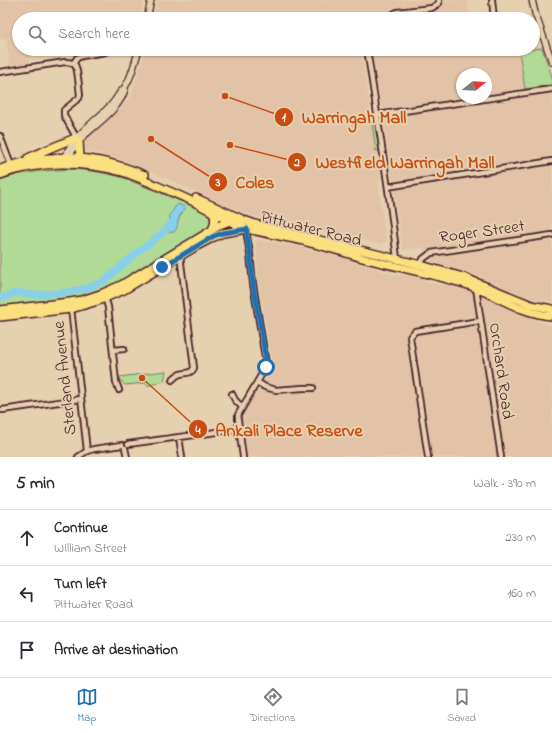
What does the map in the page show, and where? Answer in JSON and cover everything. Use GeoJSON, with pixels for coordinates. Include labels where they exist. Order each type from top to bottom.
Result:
{"type":"FeatureCollection","features":[{"type":"Feature","properties":{"kind":"main road"},"geometry":{"type":"LineString","coordinates":[[21,163],[31,156],[77,139],[80,158]]}},
{"type":"Feature","properties":{"kind":"main road"},"geometry":{"type":"LineString","coordinates":[[0,175],[15,170],[80,158],[101,160],[140,173],[244,220]]}},
{"type":"Feature","properties":{"kind":"main road"},"geometry":{"type":"LineString","coordinates":[[0,169],[11,165],[40,159],[68,161],[128,174],[172,192],[247,229]]}},
{"type":"Feature","properties":{"kind":"main road"},"geometry":{"type":"LineString","coordinates":[[212,230],[215,222],[213,212]]}},
{"type":"Feature","properties":{"kind":"main road"},"geometry":{"type":"LineString","coordinates":[[229,221],[244,220]]}},
{"type":"Feature","properties":{"kind":"main road","name":"Pittwater Road"},"geometry":{"type":"LineString","coordinates":[[244,220],[397,263],[476,288],[527,311],[552,316]]}},
{"type":"Feature","properties":{"kind":"main road","name":"Pittwater Road"},"geometry":{"type":"LineString","coordinates":[[0,317],[70,306],[82,300],[104,296],[124,290],[212,230],[229,221]]}},
{"type":"Feature","properties":{"kind":"main road","name":"Pittwater Road"},"geometry":{"type":"LineString","coordinates":[[180,253],[214,236],[247,229],[308,242],[359,257],[397,263],[421,264],[476,282],[529,304],[552,309]]}},
{"type":"Feature","properties":{"kind":"main road","name":"Pittwater Road"},"geometry":{"type":"LineString","coordinates":[[0,310],[70,306]]}},
{"type":"Feature","properties":{"kind":"street"},"geometry":{"type":"LineString","coordinates":[[148,12],[151,0]]}},
{"type":"Feature","properties":{"kind":"street"},"geometry":{"type":"LineString","coordinates":[[397,12],[432,8],[439,3],[439,0]]}},
{"type":"Feature","properties":{"kind":"street"},"geometry":{"type":"LineString","coordinates":[[492,0],[493,12]]}},
{"type":"Feature","properties":{"kind":"street"},"geometry":{"type":"LineString","coordinates":[[532,0],[535,12]]}},
{"type":"Feature","properties":{"kind":"street"},"geometry":{"type":"LineString","coordinates":[[540,27],[552,62]]}},
{"type":"Feature","properties":{"kind":"street"},"geometry":{"type":"LineString","coordinates":[[73,64],[77,58],[82,56]]}},
{"type":"Feature","properties":{"kind":"street"},"geometry":{"type":"LineString","coordinates":[[68,161],[70,146],[112,110],[121,99],[137,56]]}},
{"type":"Feature","properties":{"kind":"street"},"geometry":{"type":"LineString","coordinates":[[368,56],[388,187],[397,263]]}},
{"type":"Feature","properties":{"kind":"street"},"geometry":{"type":"LineString","coordinates":[[0,72],[65,62],[70,62],[73,64],[76,68],[80,95],[79,98],[64,110],[64,115],[77,139]]}},
{"type":"Feature","properties":{"kind":"street"},"geometry":{"type":"LineString","coordinates":[[377,116],[552,89]]}},
{"type":"Feature","properties":{"kind":"street"},"geometry":{"type":"LineString","coordinates":[[0,136],[11,165]]}},
{"type":"Feature","properties":{"kind":"street"},"geometry":{"type":"LineString","coordinates":[[388,187],[552,161]]}},
{"type":"Feature","properties":{"kind":"street"},"geometry":{"type":"LineString","coordinates":[[243,457],[238,418],[242,407],[266,367],[253,284],[247,229]]}},
{"type":"Feature","properties":{"kind":"street","name":"Roger Street"},"geometry":{"type":"LineString","coordinates":[[421,264],[423,259],[431,253],[552,235]]}},
{"type":"Feature","properties":{"kind":"street"},"geometry":{"type":"LineString","coordinates":[[172,380],[179,375],[192,372],[194,368],[180,253]]}},
{"type":"Feature","properties":{"kind":"street","name":"Orchard Road"},"geometry":{"type":"LineString","coordinates":[[476,288],[501,457]]}},
{"type":"Feature","properties":{"kind":"street"},"geometry":{"type":"LineString","coordinates":[[104,296],[108,307],[116,382],[119,390]]}},
{"type":"Feature","properties":{"kind":"street","name":"Sterland Avenue"},"geometry":{"type":"LineString","coordinates":[[70,306],[87,451]]}},
{"type":"Feature","properties":{"kind":"street"},"geometry":{"type":"LineString","coordinates":[[428,457],[410,337],[415,331],[480,321]]}},
{"type":"Feature","properties":{"kind":"street"},"geometry":{"type":"LineString","coordinates":[[113,350],[124,349]]}},
{"type":"Feature","properties":{"kind":"street"},"geometry":{"type":"LineString","coordinates":[[257,382],[265,387],[276,390],[313,388]]}},
{"type":"Feature","properties":{"kind":"street"},"geometry":{"type":"LineString","coordinates":[[232,394],[235,400],[242,407]]}},
{"type":"Feature","properties":{"kind":"street"},"geometry":{"type":"LineString","coordinates":[[2,410],[80,400]]}},
{"type":"Feature","properties":{"kind":"street"},"geometry":{"type":"LineString","coordinates":[[78,457],[94,448],[125,446],[239,429]]}},
{"type":"Feature","properties":{"kind":"street"},"geometry":{"type":"LineString","coordinates":[[179,437],[182,457]]}},
{"type":"Feature","properties":{"kind":"street"},"geometry":{"type":"LineString","coordinates":[[125,446],[127,457]]}},
{"type":"Feature","properties":{"kind":"shaded area"},"geometry":{"type":"Polygon","coordinates":[[[0,0],[144,0],[141,12],[12,12],[12,56],[29,56],[30,63],[10,66],[6,39],[0,39],[0,0]]]}},
{"type":"Feature","properties":{"kind":"shaded area"},"geometry":{"type":"Polygon","coordinates":[[[157,0],[468,0],[469,12],[366,12],[366,10],[365,12],[154,12],[157,0]]]}},
{"type":"Feature","properties":{"kind":"shaded area"},"geometry":{"type":"Polygon","coordinates":[[[540,46],[542,46],[552,75],[552,302],[533,299],[482,278],[432,261],[423,247],[403,250],[373,56],[540,56],[540,46]]]}},
{"type":"Feature","properties":{"kind":"shaded area"},"geometry":{"type":"Polygon","coordinates":[[[144,56],[362,56],[381,180],[378,181],[386,241],[381,244],[307,229],[308,225],[299,223],[294,224],[293,226],[260,217],[259,218],[242,212],[134,164],[85,150],[85,140],[90,133],[115,113],[131,96],[144,56]]]}},
{"type":"Feature","properties":{"kind":"shaded area"},"geometry":{"type":"Polygon","coordinates":[[[258,240],[295,246],[337,256],[389,273],[411,275],[425,281],[441,285],[450,285],[467,290],[548,325],[552,325],[552,457],[360,457],[359,455],[341,457],[248,457],[242,415],[273,367],[258,279],[256,241],[258,240]]]}},
{"type":"Feature","properties":{"kind":"green space"},"geometry":{"type":"Polygon","coordinates":[[[540,48],[542,48],[552,77],[552,84],[525,89],[520,56],[540,56],[540,48]]]}},
{"type":"Feature","properties":{"kind":"green space"},"geometry":{"type":"Polygon","coordinates":[[[370,122],[375,125],[379,151],[376,151],[372,124],[370,122]]]}},
{"type":"Feature","properties":{"kind":"green space"},"geometry":{"type":"Polygon","coordinates":[[[73,169],[121,177],[205,211],[209,218],[210,224],[207,229],[119,283],[71,301],[0,308],[0,180],[27,173],[73,169]]]}},
{"type":"Feature","properties":{"kind":"green space"},"geometry":{"type":"Polygon","coordinates":[[[166,371],[164,381],[147,386],[146,383],[125,385],[119,377],[166,371]]]}},
{"type":"Feature","properties":{"kind":"water"},"geometry":{"type":"Polygon","coordinates":[[[178,204],[185,207],[185,209],[179,218],[175,231],[168,232],[164,230],[171,221],[169,215],[178,204]]]}},
{"type":"Feature","properties":{"kind":"waterway"},"geometry":{"type":"LineString","coordinates":[[0,297],[6,297],[14,293],[35,295],[60,293],[88,288],[104,281],[167,229],[171,223]]}},
{"type":"Feature","properties":{"kind":"place","name":"Warringah Mall"},"geometry":{"type":"Point","coordinates":[225,96]}},
{"type":"Feature","properties":{"kind":"place","name":"Coles"},"geometry":{"type":"Point","coordinates":[151,139]}},
{"type":"Feature","properties":{"kind":"place","name":"Westfield Warringah Mall"},"geometry":{"type":"Point","coordinates":[230,145]}},
{"type":"Feature","properties":{"kind":"place","name":"Ankali Place Reserve"},"geometry":{"type":"Point","coordinates":[142,378]}},
{"type":"Feature","properties":{"kind":"route"},"geometry":{"type":"LineString","coordinates":[[162,267],[214,236],[247,229],[253,284],[266,367]]}}]}
